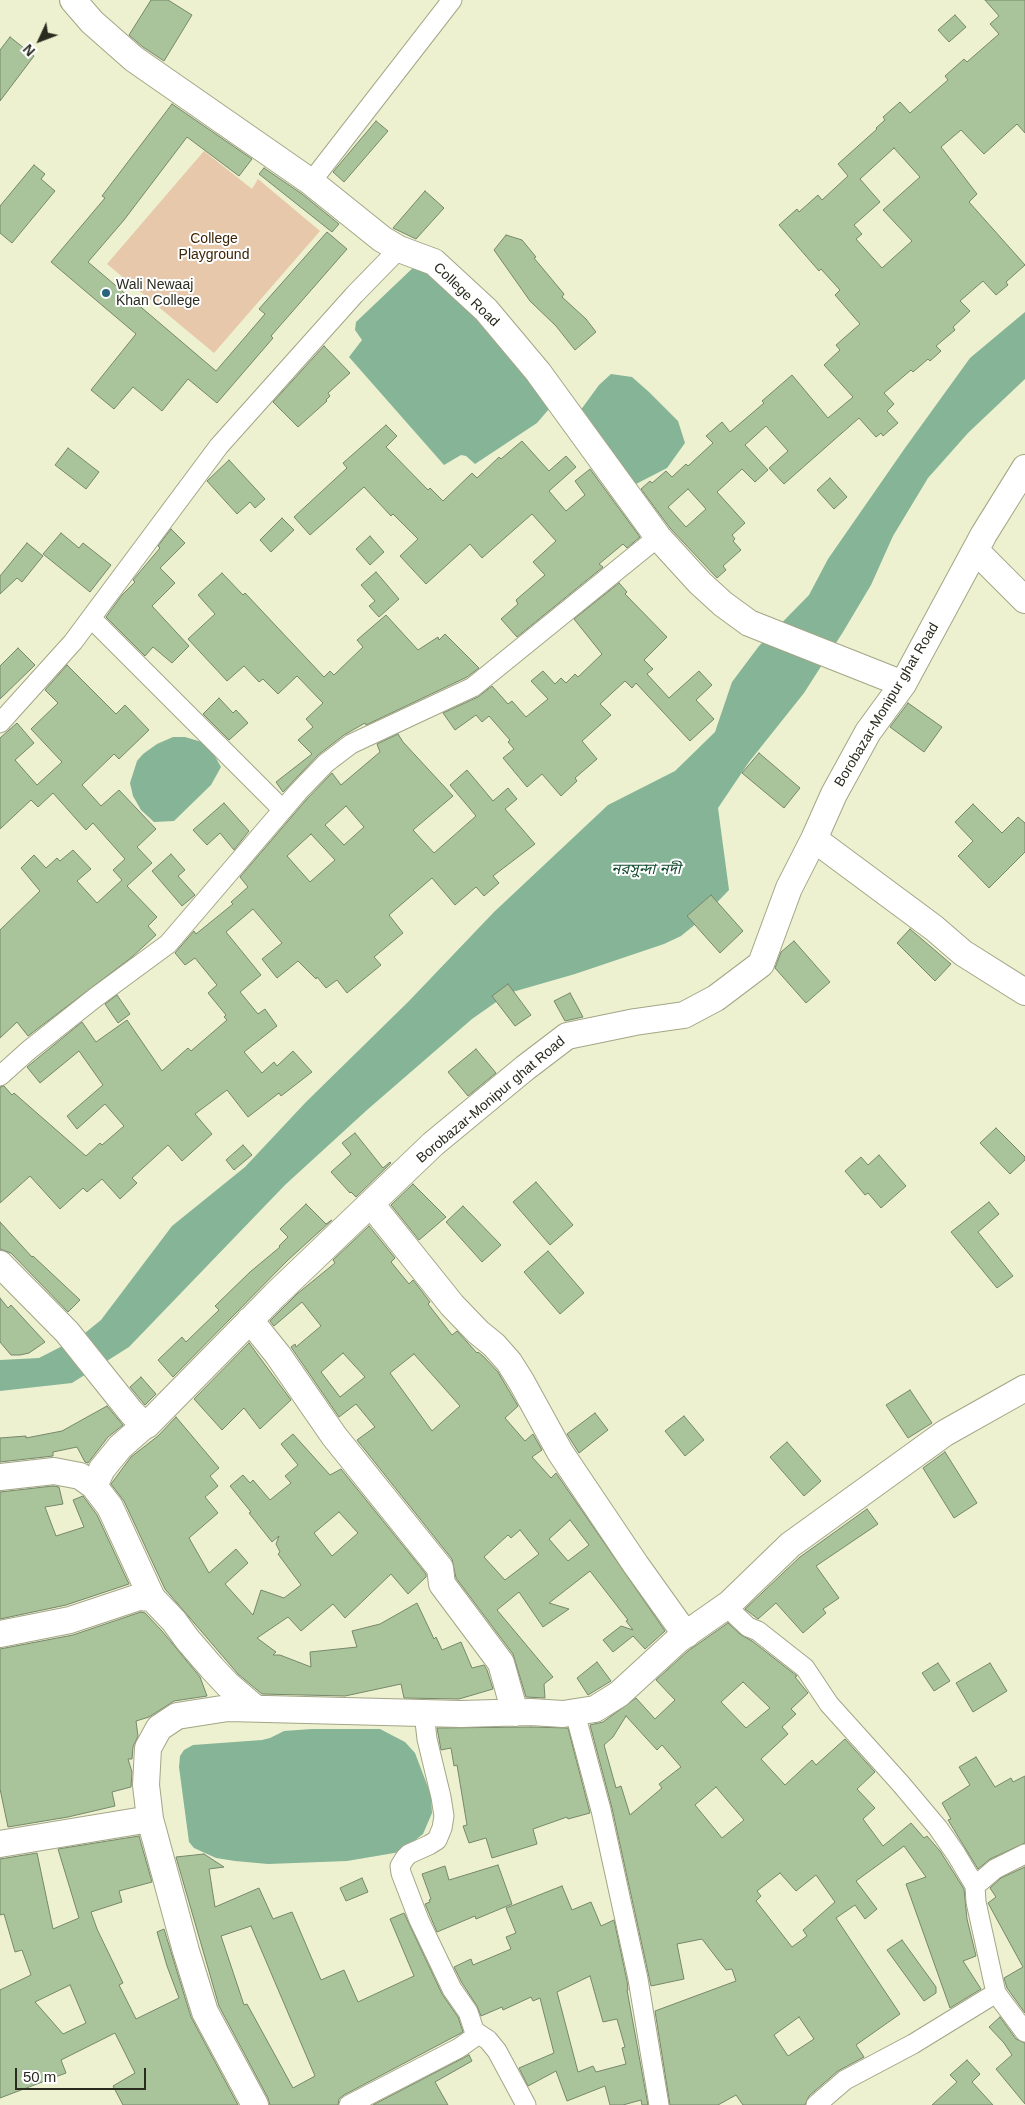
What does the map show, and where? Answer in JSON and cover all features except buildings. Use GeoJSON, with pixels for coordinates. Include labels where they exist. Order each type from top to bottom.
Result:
{"type":"FeatureCollection","features":[{"type":"Feature","properties":{"kind":"street","name":"College Road"},"geometry":{"type":"LineString","coordinates":[[73,0],[92,22],[134,59],[238,129],[311,182],[382,239],[399,249],[434,262],[486,310],[538,372],[658,537],[700,582],[749,623],[903,684]]}},
{"type":"Feature","properties":{"kind":"street"},"geometry":{"type":"LineString","coordinates":[[311,182],[452,0]]}},
{"type":"Feature","properties":{"kind":"street"},"geometry":{"type":"LineString","coordinates":[[0,723],[73,642],[219,446],[355,294],[399,249]]}},
{"type":"Feature","properties":{"kind":"street","name":"Borobazar-Monipur ghat Road"},"geometry":{"type":"LineString","coordinates":[[94,1486],[102,1468],[120,1447],[145,1425],[250,1320],[434,1144],[524,1068],[567,1036],[635,1022],[684,1015],[716,998],[761,964],[789,888],[834,794],[868,732],[903,684],[976,551],[1025,468]]}},
{"type":"Feature","properties":{"kind":"street"},"geometry":{"type":"LineString","coordinates":[[0,1076],[44,1038],[168,944],[326,763],[351,744],[473,687],[658,537]]}},
{"type":"Feature","properties":{"kind":"street"},"geometry":{"type":"LineString","coordinates":[[976,551],[1025,600]]}},
{"type":"Feature","properties":{"kind":"street"},"geometry":{"type":"LineString","coordinates":[[91,618],[283,810]]}},
{"type":"Feature","properties":{"kind":"street"},"geometry":{"type":"LineString","coordinates":[[814,839],[934,928],[963,953],[1025,992]]}},
{"type":"Feature","properties":{"kind":"street"},"geometry":{"type":"LineString","coordinates":[[371,1204],[452,1305],[478,1332],[494,1345],[508,1362],[521,1381],[560,1452],[686,1635]]}},
{"type":"Feature","properties":{"kind":"street"},"geometry":{"type":"LineString","coordinates":[[0,1264],[66,1332],[119,1397],[145,1425]]}},
{"type":"Feature","properties":{"kind":"street"},"geometry":{"type":"LineString","coordinates":[[250,1320],[278,1355],[334,1436],[440,1568],[442,1584],[501,1662],[515,1713]]}},
{"type":"Feature","properties":{"kind":"street"},"geometry":{"type":"LineString","coordinates":[[255,2105],[205,2012],[186,1952],[150,1819],[146,1785],[148,1748],[159,1728],[177,1716],[228,1708],[461,1714],[575,1713],[596,1709],[619,1694],[686,1635],[726,1606],[790,1545],[945,1433],[1025,1388]]}},
{"type":"Feature","properties":{"kind":"street"},"geometry":{"type":"LineString","coordinates":[[0,1478],[54,1470],[80,1476],[94,1486],[110,1507],[152,1598],[174,1621],[212,1668],[228,1685],[255,1708]]}},
{"type":"Feature","properties":{"kind":"street"},"geometry":{"type":"LineString","coordinates":[[0,1634],[70,1620],[140,1598],[152,1598]]}},
{"type":"Feature","properties":{"kind":"street"},"geometry":{"type":"LineString","coordinates":[[726,1606],[748,1627],[758,1631],[805,1668],[829,1704],[938,1828],[975,1886],[976,1902],[996,1993],[1025,2032]]}},
{"type":"Feature","properties":{"kind":"street"},"geometry":{"type":"LineString","coordinates":[[424,1713],[427,1739],[442,1798],[444,1816],[437,1840],[408,1854],[401,1862],[401,1873],[419,1920],[449,1984],[468,2012],[476,2032],[488,2040],[497,2051],[526,2105]]}},
{"type":"Feature","properties":{"kind":"street"},"geometry":{"type":"LineString","coordinates":[[575,1713],[601,1810],[638,1979],[659,2105]]}},
{"type":"Feature","properties":{"kind":"street"},"geometry":{"type":"LineString","coordinates":[[0,1844],[150,1819]]}},
{"type":"Feature","properties":{"kind":"street"},"geometry":{"type":"LineString","coordinates":[[975,1886],[995,1869],[1025,1854]]}},
{"type":"Feature","properties":{"kind":"street"},"geometry":{"type":"LineString","coordinates":[[816,2105],[844,2080],[913,2044],[996,1993]]}},
{"type":"Feature","properties":{"kind":"street"},"geometry":{"type":"LineString","coordinates":[[349,2105],[459,2048],[476,2036],[476,2032]]}},
{"type":"Feature","properties":{"kind":"green space","name":"College Playground"},"geometry":{"type":"Polygon","coordinates":[[[204,151],[252,189],[258,179],[320,231],[214,353],[107,264],[204,151]]]}},
{"type":"Feature","properties":{"kind":"water"},"geometry":{"type":"Polygon","coordinates":[[[417,264],[484,320],[549,409],[537,423],[475,464],[466,456],[461,455],[444,465],[349,357],[362,340],[355,330],[356,322],[417,264]]]}},
{"type":"Feature","properties":{"kind":"water","name":"নরসুন্দা নদী"},"geometry":{"type":"Polygon","coordinates":[[[1025,312],[1025,379],[968,433],[928,478],[893,536],[871,585],[843,632],[804,693],[749,762],[718,808],[729,890],[697,923],[681,936],[664,944],[575,974],[509,993],[472,1019],[367,1110],[285,1185],[129,1347],[72,1383],[0,1391],[0,1360],[39,1358],[80,1337],[101,1320],[172,1226],[245,1167],[306,1102],[409,1001],[494,912],[608,805],[675,771],[715,732],[732,682],[759,646],[809,595],[828,559],[970,358],[1025,312]]]}},
{"type":"Feature","properties":{"kind":"water"},"geometry":{"type":"Polygon","coordinates":[[[611,374],[632,377],[649,392],[678,421],[685,443],[667,468],[636,484],[622,472],[580,411],[599,385],[611,374]]]}},
{"type":"Feature","properties":{"kind":"water"},"geometry":{"type":"Polygon","coordinates":[[[173,737],[185,737],[202,742],[212,751],[221,767],[211,785],[174,821],[154,822],[141,810],[133,796],[130,783],[137,761],[143,754],[157,744],[173,737]]]}},
{"type":"Feature","properties":{"kind":"water"},"geometry":{"type":"Polygon","coordinates":[[[380,1729],[405,1742],[415,1753],[431,1795],[432,1813],[423,1834],[400,1852],[347,1861],[268,1864],[216,1858],[194,1848],[189,1842],[179,1767],[180,1756],[184,1750],[193,1745],[262,1740],[284,1731],[380,1729]]]}},
{"type":"Feature","properties":{"kind":"place","name":"Wali Newaaj Khan College"},"geometry":{"type":"Point","coordinates":[106,293]}}]}
